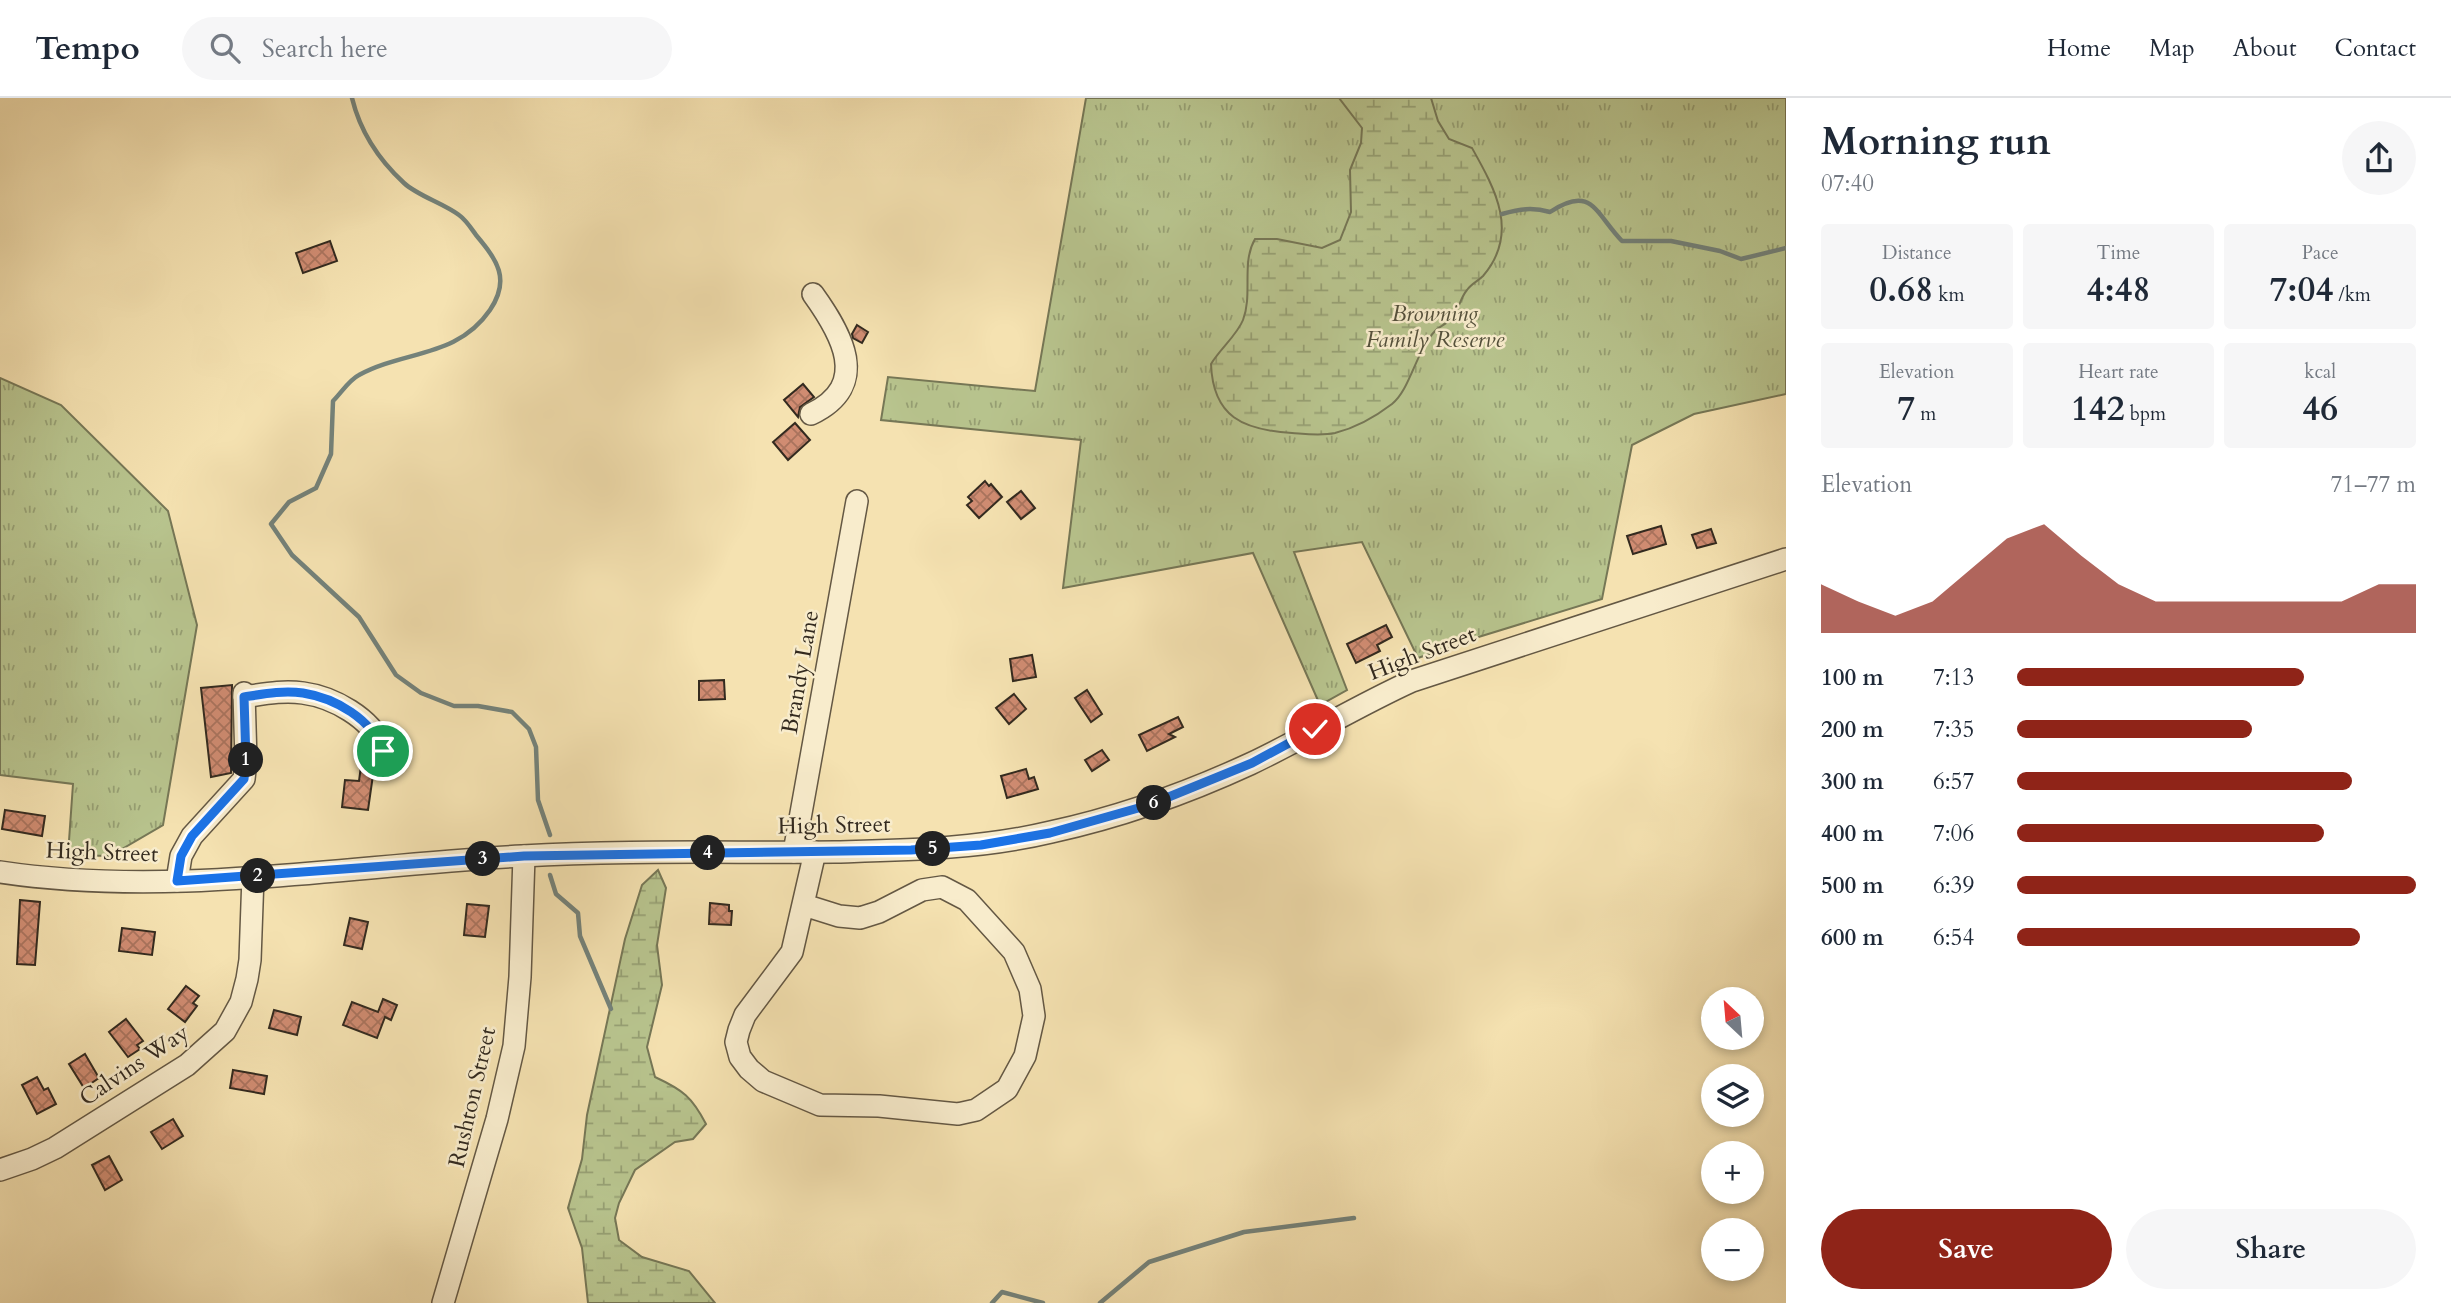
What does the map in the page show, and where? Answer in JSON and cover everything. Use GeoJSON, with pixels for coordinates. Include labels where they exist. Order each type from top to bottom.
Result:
{"type":"FeatureCollection","features":[{"type":"Feature","properties":{"kind":"street"},"geometry":{"type":"LineString","coordinates":[[811,414],[832,401],[842,384],[848,363],[835,327],[813,294]]}},
{"type":"Feature","properties":{"kind":"street","name":"Brandy Lane"},"geometry":{"type":"LineString","coordinates":[[804,905],[839,916],[860,918],[879,912],[922,890],[942,887],[967,900],[1014,952],[1030,989],[1034,1016],[1025,1056],[1007,1089],[976,1110],[958,1114],[879,1106],[820,1105],[795,1097],[780,1087],[763,1081],[740,1057],[736,1042],[745,1015],[792,952],[804,905],[805,852],[857,501]]}},
{"type":"Feature","properties":{"kind":"street","name":"High Street"},"geometry":{"type":"LineString","coordinates":[[0,872],[72,880],[177,881],[524,856],[911,850],[981,845],[1050,833],[1149,805],[1252,763],[1380,695],[1412,681],[1786,559]]}},
{"type":"Feature","properties":{"kind":"street"},"geometry":{"type":"LineString","coordinates":[[177,881],[181,856],[192,836],[244,779],[244,695],[300,693],[344,708],[376,734],[383,751],[384,768]]}},
{"type":"Feature","properties":{"kind":"street","name":"Rushton Street"},"geometry":{"type":"LineString","coordinates":[[443,1303],[497,1119],[514,1046],[520,977],[524,856]]}},
{"type":"Feature","properties":{"kind":"street","name":"Calvins Way"},"geometry":{"type":"LineString","coordinates":[[0,1170],[32,1160],[55,1148],[187,1065],[225,1031],[241,1002],[247,979],[253,876]]}},
{"type":"Feature","properties":{"kind":"green space","name":"Browning Family Reserve"},"geometry":{"type":"Polygon","coordinates":[[[1086,98],[1786,98],[1786,394],[1694,414],[1632,445],[1602,599],[1418,658],[1362,542],[1294,552],[1347,690],[1320,705],[1253,553],[1063,588],[1081,440],[881,420],[888,377],[1035,391],[1086,98]]]}},
{"type":"Feature","properties":{"kind":"green space"},"geometry":{"type":"Polygon","coordinates":[[[1339,98],[1431,98],[1438,121],[1449,139],[1472,148],[1489,179],[1500,211],[1500,244],[1494,260],[1483,276],[1470,286],[1452,318],[1428,339],[1404,390],[1392,404],[1365,422],[1335,433],[1308,434],[1259,428],[1245,424],[1225,408],[1213,382],[1211,364],[1243,320],[1249,258],[1255,239],[1277,239],[1322,248],[1340,240],[1351,212],[1350,170],[1361,143],[1362,128],[1339,98]]]}},
{"type":"Feature","properties":{"kind":"green space"},"geometry":{"type":"Polygon","coordinates":[[[0,378],[61,405],[168,511],[197,625],[163,825],[110,856],[68,855],[73,784],[0,775],[0,378]]]}},
{"type":"Feature","properties":{"kind":"green space"},"geometry":{"type":"Polygon","coordinates":[[[658,870],[666,888],[657,945],[662,985],[647,1047],[655,1077],[686,1095],[706,1124],[693,1139],[675,1142],[635,1170],[615,1218],[619,1240],[642,1257],[689,1271],[715,1303],[588,1303],[582,1248],[568,1208],[582,1159],[587,1115],[625,939],[642,885],[658,870]]]}},
{"type":"Feature","properties":{"kind":"building"},"geometry":{"type":"Polygon","coordinates":[[[330,241],[337,261],[303,273],[296,253],[330,241]]]}},
{"type":"Feature","properties":{"kind":"building"},"geometry":{"type":"Polygon","coordinates":[[[857,325],[868,332],[862,343],[853,338],[852,334],[857,325]]]}},
{"type":"Feature","properties":{"kind":"building"},"geometry":{"type":"Polygon","coordinates":[[[803,384],[814,397],[800,407],[798,417],[784,400],[803,384]]]}},
{"type":"Feature","properties":{"kind":"building"},"geometry":{"type":"Polygon","coordinates":[[[795,423],[810,440],[788,460],[773,442],[795,423]]]}},
{"type":"Feature","properties":{"kind":"building"},"geometry":{"type":"Polygon","coordinates":[[[985,481],[1002,497],[979,518],[967,505],[972,501],[968,497],[985,481]]]}},
{"type":"Feature","properties":{"kind":"building"},"geometry":{"type":"Polygon","coordinates":[[[1021,491],[1035,508],[1021,519],[1007,502],[1021,491]]]}},
{"type":"Feature","properties":{"kind":"building"},"geometry":{"type":"Polygon","coordinates":[[[1661,526],[1666,544],[1633,554],[1627,536],[1661,526]]]}},
{"type":"Feature","properties":{"kind":"building"},"geometry":{"type":"Polygon","coordinates":[[[1711,529],[1716,543],[1697,548],[1692,535],[1711,529]]]}},
{"type":"Feature","properties":{"kind":"building"},"geometry":{"type":"Polygon","coordinates":[[[1386,625],[1392,637],[1377,645],[1380,651],[1356,663],[1347,644],[1386,625]]]}},
{"type":"Feature","properties":{"kind":"building"},"geometry":{"type":"Polygon","coordinates":[[[1032,655],[1036,677],[1013,681],[1010,659],[1032,655]]]}},
{"type":"Feature","properties":{"kind":"building"},"geometry":{"type":"Polygon","coordinates":[[[724,680],[725,699],[699,700],[699,681],[724,680]]]}},
{"type":"Feature","properties":{"kind":"building"},"geometry":{"type":"Polygon","coordinates":[[[232,685],[231,773],[211,777],[201,688],[232,685]]]}},
{"type":"Feature","properties":{"kind":"building"},"geometry":{"type":"Polygon","coordinates":[[[1087,690],[1102,714],[1091,722],[1075,698],[1087,690]]]}},
{"type":"Feature","properties":{"kind":"building"},"geometry":{"type":"Polygon","coordinates":[[[1014,694],[1026,709],[1009,724],[996,708],[1014,694]]]}},
{"type":"Feature","properties":{"kind":"building"},"geometry":{"type":"Polygon","coordinates":[[[1178,717],[1183,727],[1169,734],[1175,737],[1147,751],[1139,735],[1178,717]]]}},
{"type":"Feature","properties":{"kind":"building"},"geometry":{"type":"Polygon","coordinates":[[[1102,750],[1109,760],[1092,771],[1085,760],[1102,750]]]}},
{"type":"Feature","properties":{"kind":"building"},"geometry":{"type":"Polygon","coordinates":[[[363,751],[370,752],[373,775],[368,810],[342,807],[345,780],[359,781],[363,751]]]}},
{"type":"Feature","properties":{"kind":"building"},"geometry":{"type":"Polygon","coordinates":[[[1026,769],[1029,779],[1034,777],[1038,789],[1007,798],[1001,776],[1026,769]]]}},
{"type":"Feature","properties":{"kind":"building"},"geometry":{"type":"Polygon","coordinates":[[[5,810],[45,816],[42,836],[2,829],[5,810]]]}},
{"type":"Feature","properties":{"kind":"building"},"geometry":{"type":"Polygon","coordinates":[[[20,900],[40,902],[35,965],[17,964],[20,900]]]}},
{"type":"Feature","properties":{"kind":"building"},"geometry":{"type":"Polygon","coordinates":[[[710,903],[729,905],[729,911],[732,911],[731,925],[709,924],[710,903]]]}},
{"type":"Feature","properties":{"kind":"building"},"geometry":{"type":"Polygon","coordinates":[[[467,904],[489,906],[485,937],[464,935],[467,904]]]}},
{"type":"Feature","properties":{"kind":"building"},"geometry":{"type":"Polygon","coordinates":[[[350,918],[368,922],[362,949],[344,945],[350,918]]]}},
{"type":"Feature","properties":{"kind":"building"},"geometry":{"type":"Polygon","coordinates":[[[122,928],[155,932],[152,955],[119,951],[122,928]]]}},
{"type":"Feature","properties":{"kind":"building"},"geometry":{"type":"Polygon","coordinates":[[[186,986],[199,996],[193,1003],[197,1006],[185,1022],[168,1009],[186,986]]]}},
{"type":"Feature","properties":{"kind":"building"},"geometry":{"type":"Polygon","coordinates":[[[383,999],[397,1005],[391,1020],[385,1017],[377,1038],[343,1025],[352,1002],[378,1012],[383,999]]]}},
{"type":"Feature","properties":{"kind":"building"},"geometry":{"type":"Polygon","coordinates":[[[274,1010],[301,1017],[297,1035],[269,1028],[274,1010]]]}},
{"type":"Feature","properties":{"kind":"building"},"geometry":{"type":"Polygon","coordinates":[[[126,1019],[143,1041],[137,1045],[140,1049],[128,1057],[109,1032],[126,1019]]]}},
{"type":"Feature","properties":{"kind":"building"},"geometry":{"type":"Polygon","coordinates":[[[85,1054],[99,1078],[84,1088],[69,1064],[85,1054]]]}},
{"type":"Feature","properties":{"kind":"building"},"geometry":{"type":"Polygon","coordinates":[[[233,1070],[267,1076],[264,1094],[230,1088],[233,1070]]]}},
{"type":"Feature","properties":{"kind":"building"},"geometry":{"type":"Polygon","coordinates":[[[37,1077],[44,1090],[48,1088],[56,1104],[37,1114],[22,1085],[37,1077]]]}},
{"type":"Feature","properties":{"kind":"building"},"geometry":{"type":"Polygon","coordinates":[[[173,1119],[183,1136],[162,1149],[151,1132],[173,1119]]]}},
{"type":"Feature","properties":{"kind":"building"},"geometry":{"type":"Polygon","coordinates":[[[109,1156],[122,1180],[105,1190],[92,1165],[109,1156]]]}},
{"type":"Feature","properties":{"kind":"waterway"},"geometry":{"type":"LineString","coordinates":[[352,98],[365,133],[395,174],[410,188],[453,211],[468,224],[499,270],[500,289],[490,310],[477,326],[462,337],[429,351],[376,367],[348,383],[333,401],[331,454],[316,488],[289,502],[271,524],[292,555],[359,617],[396,675],[421,693],[454,706],[478,706],[512,712],[529,729],[536,747],[538,800],[550,835]]}},
{"type":"Feature","properties":{"kind":"waterway"},"geometry":{"type":"LineString","coordinates":[[1502,214],[1526,209],[1550,212],[1564,204],[1584,201],[1592,205],[1622,241],[1671,241],[1720,251],[1741,259],[1786,248]]}},
{"type":"Feature","properties":{"kind":"waterway"},"geometry":{"type":"LineString","coordinates":[[550,875],[556,894],[578,913],[580,936],[611,1009]]}},
{"type":"Feature","properties":{"kind":"waterway"},"geometry":{"type":"LineString","coordinates":[[1100,1303],[1149,1262],[1244,1232],[1354,1218]]}},
{"type":"Feature","properties":{"kind":"waterway"},"geometry":{"type":"LineString","coordinates":[[992,1303],[1002,1292],[1043,1303]]}},
{"type":"Feature","properties":{"kind":"route"},"geometry":{"type":"LineString","coordinates":[[383,751],[376,734],[358,717],[324,699],[310,694],[273,692],[244,697],[244,779],[192,836],[181,856],[177,881],[524,856],[911,850],[981,845],[1050,833],[1149,805],[1252,763],[1315,729]]}}]}
